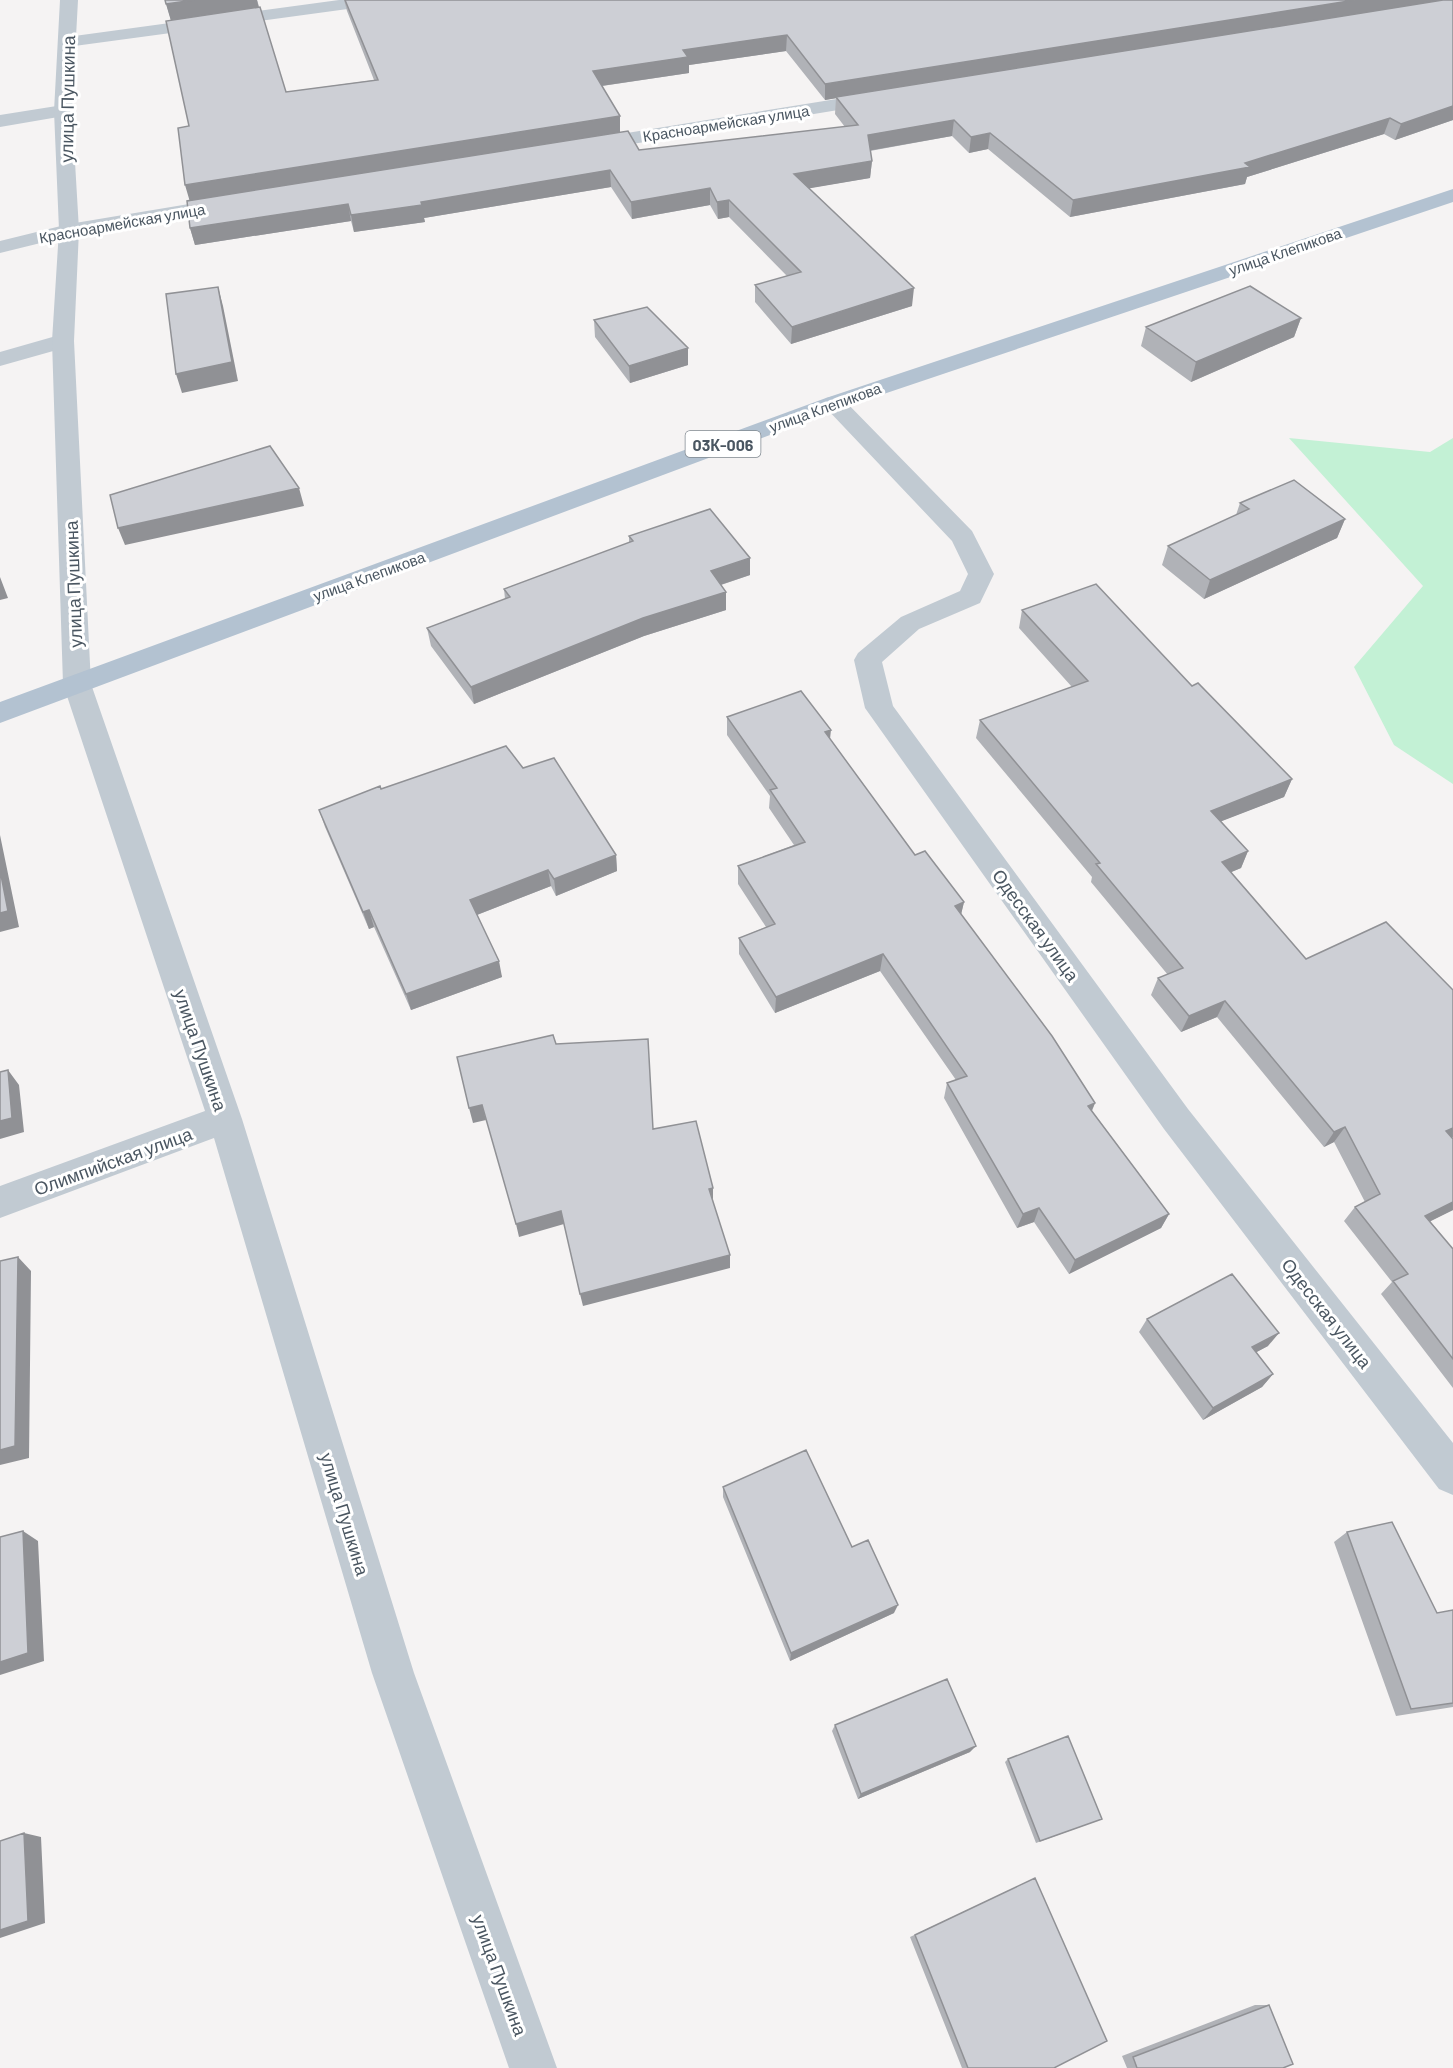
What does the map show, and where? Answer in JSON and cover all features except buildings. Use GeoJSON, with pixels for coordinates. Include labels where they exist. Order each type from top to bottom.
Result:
{"type":"FeatureCollection","features":[{"type":"Feature","properties":{"kind":"main road","name":"улица Клепикова"},"geometry":{"type":"LineString","coordinates":[[0,713],[834,403],[1453,195]]}},
{"type":"Feature","properties":{"kind":"street","name":"улица Пушкина"},"geometry":{"type":"LineString","coordinates":[[69,0],[63,111],[69,230],[63,341],[77,684],[225,1119],[393,1673],[533,2068]]}},
{"type":"Feature","properties":{"kind":"street"},"geometry":{"type":"LineString","coordinates":[[67,42],[377,0]]}},
{"type":"Feature","properties":{"kind":"street","name":"Красноармейская улица"},"geometry":{"type":"LineString","coordinates":[[574,148],[904,94]]}},
{"type":"Feature","properties":{"kind":"street"},"geometry":{"type":"LineString","coordinates":[[0,122],[63,111]]}},
{"type":"Feature","properties":{"kind":"street","name":"Красноармейская улица"},"geometry":{"type":"LineString","coordinates":[[0,247],[69,230],[245,201]]}},
{"type":"Feature","properties":{"kind":"street"},"geometry":{"type":"LineString","coordinates":[[0,359],[63,341]]}},
{"type":"Feature","properties":{"kind":"street","name":"Одесская улица"},"geometry":{"type":"LineString","coordinates":[[834,403],[963,537],[981,574],[971,597],[910,623],[868,660],[879,708],[1176,1119],[1453,1475]]}},
{"type":"Feature","properties":{"kind":"street","name":"Олимпийская улица"},"geometry":{"type":"LineString","coordinates":[[0,1202],[225,1119]]}},
{"type":"Feature","properties":{"kind":"green space"},"geometry":{"type":"Polygon","coordinates":[[[1289,438],[1430,452],[1453,438],[1453,784],[1394,745],[1354,667],[1423,586],[1289,438]]]}}]}
